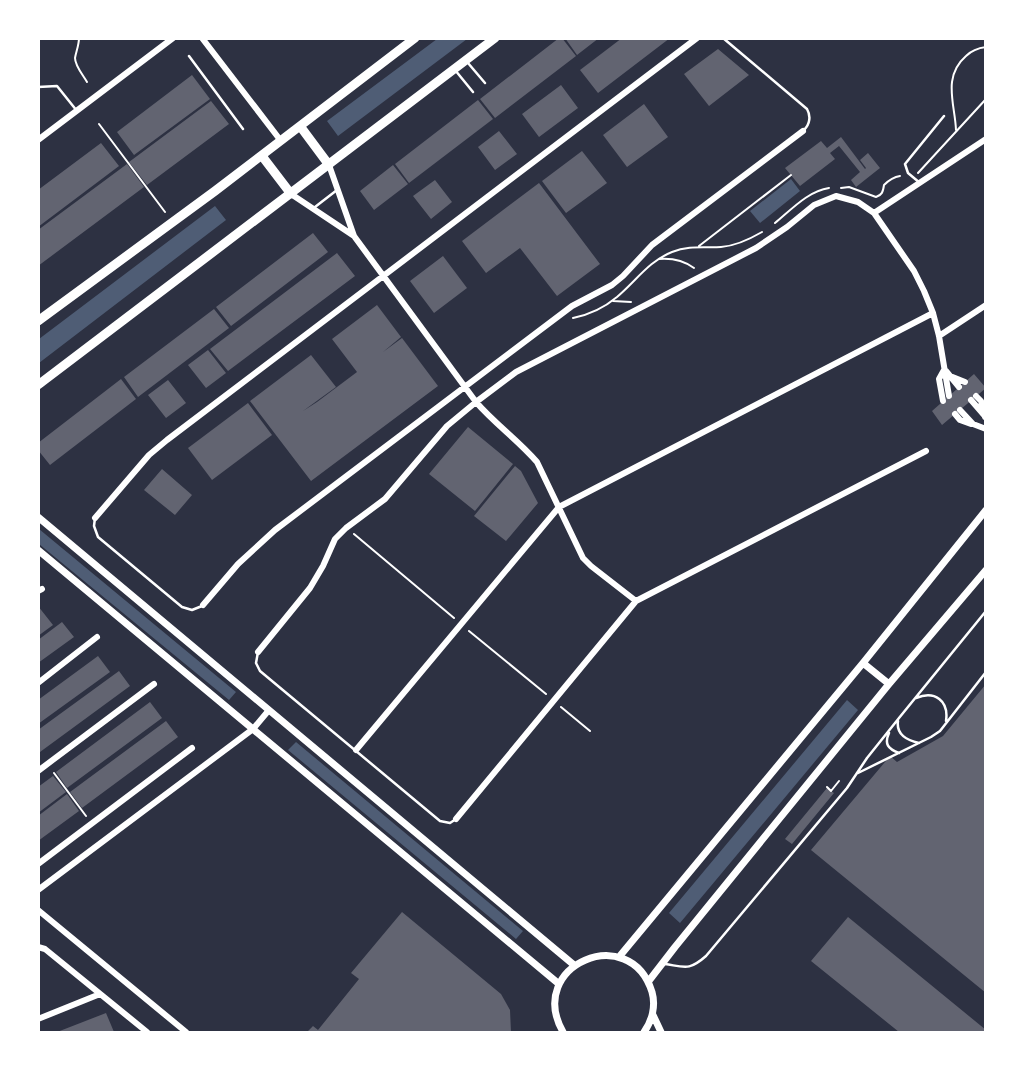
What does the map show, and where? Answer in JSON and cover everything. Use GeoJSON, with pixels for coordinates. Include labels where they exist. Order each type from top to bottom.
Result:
{"type":"FeatureCollection","features":[{"type":"Feature","properties":{"kind":"main road"},"geometry":{"type":"LineString","coordinates":[[38,321],[262,156],[415,38]]}},
{"type":"Feature","properties":{"kind":"main road"},"geometry":{"type":"LineString","coordinates":[[38,385],[495,38]]}},
{"type":"Feature","properties":{"kind":"main road"},"geometry":{"type":"LineString","coordinates":[[300,126],[329,165]]}},
{"type":"Feature","properties":{"kind":"main road"},"geometry":{"type":"LineString","coordinates":[[262,156],[291,194]]}},
{"type":"Feature","properties":{"kind":"street"},"geometry":{"type":"LineString","coordinates":[[39,139],[173,38]]}},
{"type":"Feature","properties":{"kind":"street"},"geometry":{"type":"LineString","coordinates":[[202,38],[281,141]]}},
{"type":"Feature","properties":{"kind":"street"},"geometry":{"type":"LineString","coordinates":[[95,518],[149,455],[697,38]]}},
{"type":"Feature","properties":{"kind":"street"},"geometry":{"type":"LineString","coordinates":[[203,605],[255,547],[572,306],[612,285],[652,245],[803,131]]}},
{"type":"Feature","properties":{"kind":"street"},"geometry":{"type":"LineString","coordinates":[[874,213],[985,139]]}},
{"type":"Feature","properties":{"kind":"street"},"geometry":{"type":"LineString","coordinates":[[329,165],[354,236],[476,401],[490,418],[537,462],[585,561],[636,601]]}},
{"type":"Feature","properties":{"kind":"street"},"geometry":{"type":"LineString","coordinates":[[291,194],[354,236]]}},
{"type":"Feature","properties":{"kind":"street"},"geometry":{"type":"LineString","coordinates":[[258,652],[310,589],[335,539],[375,508],[447,426],[476,401],[516,372],[756,248],[814,205],[836,196],[858,202],[874,213],[914,271],[933,313],[939,336],[946,372],[946,398]]}},
{"type":"Feature","properties":{"kind":"street"},"geometry":{"type":"LineString","coordinates":[[939,336],[985,305]]}},
{"type":"Feature","properties":{"kind":"street"},"geometry":{"type":"LineString","coordinates":[[356,750],[559,507],[933,313]]}},
{"type":"Feature","properties":{"kind":"street"},"geometry":{"type":"LineString","coordinates":[[946,372],[962,385]]}},
{"type":"Feature","properties":{"kind":"street"},"geometry":{"type":"LineString","coordinates":[[974,398],[985,417]]}},
{"type":"Feature","properties":{"kind":"street"},"geometry":{"type":"LineString","coordinates":[[958,412],[960,420],[985,429]]}},
{"type":"Feature","properties":{"kind":"street"},"geometry":{"type":"LineString","coordinates":[[456,819],[636,601],[926,451]]}},
{"type":"Feature","properties":{"kind":"street"},"geometry":{"type":"LineString","coordinates":[[619,957],[863,663],[985,510]]}},
{"type":"Feature","properties":{"kind":"street"},"geometry":{"type":"LineString","coordinates":[[38,517],[574,965]]}},
{"type":"Feature","properties":{"kind":"street"},"geometry":{"type":"LineString","coordinates":[[38,551],[559,984]]}},
{"type":"Feature","properties":{"kind":"street"},"geometry":{"type":"LineString","coordinates":[[648,982],[889,684],[985,570]]}},
{"type":"Feature","properties":{"kind":"street"},"geometry":{"type":"LineString","coordinates":[[38,683],[97,637]]}},
{"type":"Feature","properties":{"kind":"street"},"geometry":{"type":"LineString","coordinates":[[863,663],[889,684]]}},
{"type":"Feature","properties":{"kind":"street"},"geometry":{"type":"LineString","coordinates":[[38,771],[154,684]]}},
{"type":"Feature","properties":{"kind":"street"},"geometry":{"type":"LineString","coordinates":[[38,890],[253,729],[269,710]]}},
{"type":"Feature","properties":{"kind":"street"},"geometry":{"type":"LineString","coordinates":[[38,864],[192,748]]}},
{"type":"Feature","properties":{"kind":"street"},"geometry":{"type":"LineString","coordinates":[[38,910],[186,1032]]}},
{"type":"Feature","properties":{"kind":"street"},"geometry":{"type":"LineString","coordinates":[[38,947],[45,949],[147,1032]]}},
{"type":"Feature","properties":{"kind":"street"},"geometry":{"type":"LineString","coordinates":[[563,1032],[555,1016],[555,999],[559,984],[574,965],[603,955],[619,957],[641,971],[648,982],[653,998],[653,1015],[661,1032]]}},
{"type":"Feature","properties":{"kind":"street"},"geometry":{"type":"LineString","coordinates":[[38,1019],[100,994]]}},
{"type":"Feature","properties":{"kind":"street"},"geometry":{"type":"LineString","coordinates":[[644,1032],[653,1015]]}},
{"type":"Feature","properties":{"kind":"lane"},"geometry":{"type":"LineString","coordinates":[[723,38],[807,108],[810,119],[803,131]]}},
{"type":"Feature","properties":{"kind":"lane"},"geometry":{"type":"LineString","coordinates":[[189,56],[243,129]]}},
{"type":"Feature","properties":{"kind":"lane"},"geometry":{"type":"LineString","coordinates":[[466,60],[485,83]]}},
{"type":"Feature","properties":{"kind":"lane"},"geometry":{"type":"LineString","coordinates":[[455,69],[473,92]]}},
{"type":"Feature","properties":{"kind":"lane"},"geometry":{"type":"LineString","coordinates":[[38,87],[57,86],[77,111]]}},
{"type":"Feature","properties":{"kind":"lane"},"geometry":{"type":"LineString","coordinates":[[920,183],[908,173],[905,164],[944,116]]}},
{"type":"Feature","properties":{"kind":"lane"},"geometry":{"type":"LineString","coordinates":[[312,209],[337,190]]}},
{"type":"Feature","properties":{"kind":"lane"},"geometry":{"type":"LineString","coordinates":[[95,518],[94,526],[98,537],[182,607],[192,610],[203,605]]}},
{"type":"Feature","properties":{"kind":"lane"},"geometry":{"type":"LineString","coordinates":[[661,964],[687,968],[706,956],[790,858],[985,611]]}},
{"type":"Feature","properties":{"kind":"lane"},"geometry":{"type":"LineString","coordinates":[[258,652],[256,663],[260,671],[440,821],[450,823],[456,819]]}},
{"type":"Feature","properties":{"kind":"lane"},"geometry":{"type":"LineString","coordinates":[[858,773],[940,731],[985,672]]}},
{"type":"Feature","properties":{"kind":"lane"},"geometry":{"type":"LineString","coordinates":[[912,701],[927,695],[934,696],[946,709],[945,724]]}},
{"type":"Feature","properties":{"kind":"lane"},"geometry":{"type":"LineString","coordinates":[[899,718],[897,727],[900,734],[919,743]]}},
{"type":"Feature","properties":{"kind":"lane"},"geometry":{"type":"LineString","coordinates":[[890,729],[886,744],[900,753]]}},
{"type":"Feature","properties":{"kind":"path"},"geometry":{"type":"LineString","coordinates":[[79,38],[75,58],[88,82]]}},
{"type":"Feature","properties":{"kind":"path"},"geometry":{"type":"LineString","coordinates":[[956,132],[951,86],[954,74],[959,63],[968,54],[985,47]]}},
{"type":"Feature","properties":{"kind":"path"},"geometry":{"type":"LineString","coordinates":[[556,318],[578,317],[612,301],[642,271],[672,251],[698,246],[723,247],[750,239],[809,195],[822,189],[849,187],[880,196],[884,185],[894,177],[913,177],[985,99]]}},
{"type":"Feature","properties":{"kind":"path"},"geometry":{"type":"LineString","coordinates":[[99,124],[165,212]]}},
{"type":"Feature","properties":{"kind":"path"},"geometry":{"type":"LineString","coordinates":[[698,246],[791,175]]}},
{"type":"Feature","properties":{"kind":"path"},"geometry":{"type":"LineString","coordinates":[[849,187],[853,183]]}},
{"type":"Feature","properties":{"kind":"path"},"geometry":{"type":"LineString","coordinates":[[659,259],[667,258],[687,263],[702,276]]}},
{"type":"Feature","properties":{"kind":"path"},"geometry":{"type":"LineString","coordinates":[[612,301],[626,300],[642,307]]}},
{"type":"Feature","properties":{"kind":"path"},"geometry":{"type":"LineString","coordinates":[[47,764],[92,824]]}},
{"type":"Feature","properties":{"kind":"path"},"geometry":{"type":"LineString","coordinates":[[827,787],[831,790],[839,781]]}},
{"type":"Feature","properties":{"kind":"water"},"geometry":{"type":"Polygon","coordinates":[[[437,39],[467,39],[338,136],[327,121],[437,39]]]}},
{"type":"Feature","properties":{"kind":"water"},"geometry":{"type":"Polygon","coordinates":[[[791,179],[800,191],[760,223],[750,211],[791,179]]]}},
{"type":"Feature","properties":{"kind":"water"},"geometry":{"type":"Polygon","coordinates":[[[215,206],[226,220],[39,363],[39,339],[215,206]]]}},
{"type":"Feature","properties":{"kind":"water"},"geometry":{"type":"Polygon","coordinates":[[[39,529],[236,692],[229,700],[39,544],[39,529]]]}},
{"type":"Feature","properties":{"kind":"water"},"geometry":{"type":"Polygon","coordinates":[[[847,700],[858,710],[680,923],[669,913],[847,700]]]}},
{"type":"Feature","properties":{"kind":"water"},"geometry":{"type":"Polygon","coordinates":[[[296,742],[523,931],[516,939],[288,750],[296,742]]]}},
{"type":"Feature","properties":{"kind":"building"},"geometry":{"type":"Polygon","coordinates":[[[562,38],[576,56],[495,118],[480,99],[562,38]]]}},
{"type":"Feature","properties":{"kind":"building"},"geometry":{"type":"Polygon","coordinates":[[[565,38],[599,38],[577,55],[565,38]]]}},
{"type":"Feature","properties":{"kind":"building"},"geometry":{"type":"Polygon","coordinates":[[[622,38],[670,38],[598,93],[580,70],[622,38]]]}},
{"type":"Feature","properties":{"kind":"building"},"geometry":{"type":"Polygon","coordinates":[[[718,49],[749,75],[709,106],[684,74],[718,49]]]}},
{"type":"Feature","properties":{"kind":"building"},"geometry":{"type":"Polygon","coordinates":[[[192,75],[210,99],[134,155],[117,132],[192,75]]]}},
{"type":"Feature","properties":{"kind":"building"},"geometry":{"type":"Polygon","coordinates":[[[561,85],[578,108],[539,137],[522,114],[561,85]]]}},
{"type":"Feature","properties":{"kind":"building"},"geometry":{"type":"Polygon","coordinates":[[[478,100],[493,119],[409,183],[395,164],[478,100]]]}},
{"type":"Feature","properties":{"kind":"building"},"geometry":{"type":"Polygon","coordinates":[[[211,101],[229,124],[147,185],[129,162],[211,101]]]}},
{"type":"Feature","properties":{"kind":"building"},"geometry":{"type":"Polygon","coordinates":[[[644,104],[668,137],[627,167],[603,135],[644,104]]]}},
{"type":"Feature","properties":{"kind":"building"},"geometry":{"type":"Polygon","coordinates":[[[499,131],[517,154],[495,170],[478,147],[499,131]]]}},
{"type":"Feature","properties":{"kind":"building"},"geometry":{"type":"Polygon","coordinates":[[[841,137],[865,169],[860,160],[868,153],[880,168],[856,187],[851,180],[860,172],[839,146],[830,153],[835,159],[800,186],[785,168],[821,141],[827,148],[841,137]]]}},
{"type":"Feature","properties":{"kind":"building"},"geometry":{"type":"Polygon","coordinates":[[[101,143],[119,166],[38,227],[38,190],[101,143]]]}},
{"type":"Feature","properties":{"kind":"building"},"geometry":{"type":"Polygon","coordinates":[[[582,151],[607,183],[566,213],[542,181],[582,151]]]}},
{"type":"Feature","properties":{"kind":"building"},"geometry":{"type":"Polygon","coordinates":[[[127,164],[144,187],[38,266],[38,230],[127,164]]]}},
{"type":"Feature","properties":{"kind":"building"},"geometry":{"type":"Polygon","coordinates":[[[393,165],[408,184],[374,210],[360,191],[393,165]]]}},
{"type":"Feature","properties":{"kind":"building"},"geometry":{"type":"Polygon","coordinates":[[[435,180],[452,202],[431,219],[413,196],[435,180]]]}},
{"type":"Feature","properties":{"kind":"building"},"geometry":{"type":"Polygon","coordinates":[[[539,183],[600,264],[557,296],[520,248],[486,273],[462,241],[539,183]]]}},
{"type":"Feature","properties":{"kind":"building"},"geometry":{"type":"Polygon","coordinates":[[[313,233],[328,252],[231,326],[216,307],[313,233]]]}},
{"type":"Feature","properties":{"kind":"building"},"geometry":{"type":"Polygon","coordinates":[[[337,253],[355,276],[228,371],[210,349],[337,253]]]}},
{"type":"Feature","properties":{"kind":"building"},"geometry":{"type":"Polygon","coordinates":[[[443,256],[467,288],[434,313],[410,281],[443,256]]]}},
{"type":"Feature","properties":{"kind":"building"},"geometry":{"type":"Polygon","coordinates":[[[377,305],[401,337],[383,352],[402,338],[438,386],[311,481],[250,401],[311,355],[336,387],[303,411],[357,372],[332,339],[377,305]]]}},
{"type":"Feature","properties":{"kind":"building"},"geometry":{"type":"Polygon","coordinates":[[[214,309],[229,328],[138,397],[124,377],[214,309]]]}},
{"type":"Feature","properties":{"kind":"building"},"geometry":{"type":"Polygon","coordinates":[[[208,350],[226,373],[206,388],[188,365],[208,350]]]}},
{"type":"Feature","properties":{"kind":"building"},"geometry":{"type":"Polygon","coordinates":[[[974,374],[986,388],[942,425],[932,411],[974,374]]]}},
{"type":"Feature","properties":{"kind":"building"},"geometry":{"type":"Polygon","coordinates":[[[121,379],[136,399],[50,465],[38,450],[38,443],[121,379]]]}},
{"type":"Feature","properties":{"kind":"building"},"geometry":{"type":"Polygon","coordinates":[[[168,380],[186,403],[166,418],[148,395],[168,380]]]}},
{"type":"Feature","properties":{"kind":"building"},"geometry":{"type":"Polygon","coordinates":[[[248,403],[272,435],[212,480],[188,448],[248,403]]]}},
{"type":"Feature","properties":{"kind":"building"},"geometry":{"type":"Polygon","coordinates":[[[468,427],[513,464],[475,511],[429,474],[468,427]]]}},
{"type":"Feature","properties":{"kind":"building"},"geometry":{"type":"Polygon","coordinates":[[[515,466],[521,471],[538,503],[506,541],[474,516],[515,466]]]}},
{"type":"Feature","properties":{"kind":"building"},"geometry":{"type":"Polygon","coordinates":[[[162,469],[192,495],[175,515],[144,490],[162,469]]]}},
{"type":"Feature","properties":{"kind":"building"},"geometry":{"type":"Polygon","coordinates":[[[38,606],[53,625],[38,636],[38,606]]]}},
{"type":"Feature","properties":{"kind":"building"},"geometry":{"type":"Polygon","coordinates":[[[62,622],[74,637],[38,663],[38,640],[62,622]]]}},
{"type":"Feature","properties":{"kind":"building"},"geometry":{"type":"Polygon","coordinates":[[[98,656],[110,672],[38,724],[38,700],[98,656]]]}},
{"type":"Feature","properties":{"kind":"building"},"geometry":{"type":"Polygon","coordinates":[[[119,671],[130,686],[40,752],[38,750],[38,730],[119,671]]]}},
{"type":"Feature","properties":{"kind":"building"},"geometry":{"type":"Polygon","coordinates":[[[986,684],[986,993],[811,850],[890,756],[897,762],[943,736],[986,684]]]}},
{"type":"Feature","properties":{"kind":"building"},"geometry":{"type":"Polygon","coordinates":[[[150,702],[162,718],[67,788],[56,772],[150,702]]]}},
{"type":"Feature","properties":{"kind":"building"},"geometry":{"type":"Polygon","coordinates":[[[166,721],[178,737],[82,808],[70,792],[166,721]]]}},
{"type":"Feature","properties":{"kind":"building"},"geometry":{"type":"Polygon","coordinates":[[[53,776],[66,792],[38,813],[38,787],[53,776]]]}},
{"type":"Feature","properties":{"kind":"building"},"geometry":{"type":"Polygon","coordinates":[[[827,788],[834,793],[792,844],[785,839],[827,788]]]}},
{"type":"Feature","properties":{"kind":"building"},"geometry":{"type":"Polygon","coordinates":[[[67,794],[79,811],[38,841],[38,816],[67,794]]]}},
{"type":"Feature","properties":{"kind":"building"},"geometry":{"type":"Polygon","coordinates":[[[402,912],[501,994],[510,1010],[511,1032],[307,1032],[313,1026],[318,1030],[359,979],[351,973],[402,912]]]}},
{"type":"Feature","properties":{"kind":"building"},"geometry":{"type":"Polygon","coordinates":[[[848,917],[986,1032],[899,1032],[811,961],[848,917]]]}},
{"type":"Feature","properties":{"kind":"building"},"geometry":{"type":"Polygon","coordinates":[[[106,1013],[114,1032],[57,1032],[70,1027],[106,1013]]]}}]}
